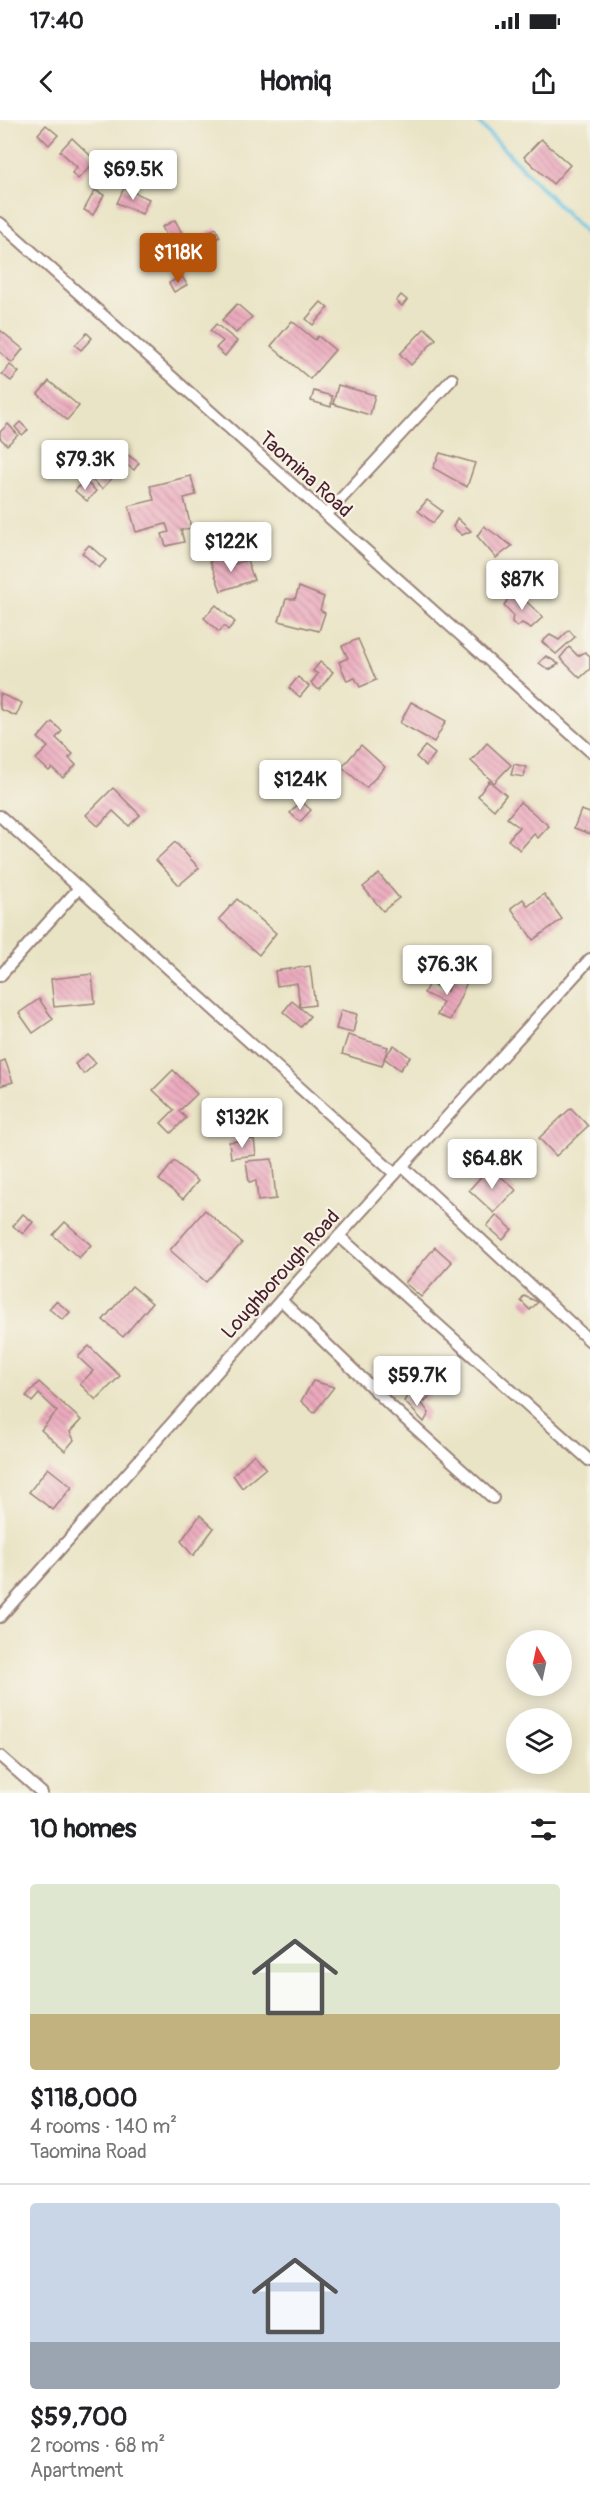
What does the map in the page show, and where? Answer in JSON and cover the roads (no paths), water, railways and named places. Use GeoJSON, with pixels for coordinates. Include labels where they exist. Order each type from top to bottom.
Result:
{"type":"FeatureCollection","features":[{"type":"Feature","properties":{"kind":"street","name":"Taomina Road"},"geometry":{"type":"LineString","coordinates":[[0,223],[590,751]]}},
{"type":"Feature","properties":{"kind":"street"},"geometry":{"type":"LineString","coordinates":[[326,515],[452,379]]}},
{"type":"Feature","properties":{"kind":"street"},"geometry":{"type":"LineString","coordinates":[[0,816],[590,1341]]}},
{"type":"Feature","properties":{"kind":"street"},"geometry":{"type":"LineString","coordinates":[[0,976],[80,888]]}},
{"type":"Feature","properties":{"kind":"street","name":"Loughborough Road"},"geometry":{"type":"LineString","coordinates":[[0,1617],[281,1300],[590,959]]}},
{"type":"Feature","properties":{"kind":"street"},"geometry":{"type":"LineString","coordinates":[[339,1236],[590,1461]]}},
{"type":"Feature","properties":{"kind":"street"},"geometry":{"type":"LineString","coordinates":[[281,1300],[393,1408],[494,1498]]}},
{"type":"Feature","properties":{"kind":"street"},"geometry":{"type":"LineString","coordinates":[[0,1755],[42,1793]]}},
{"type":"Feature","properties":{"kind":"waterway"},"geometry":{"type":"LineString","coordinates":[[476,120],[590,238]]}}]}
